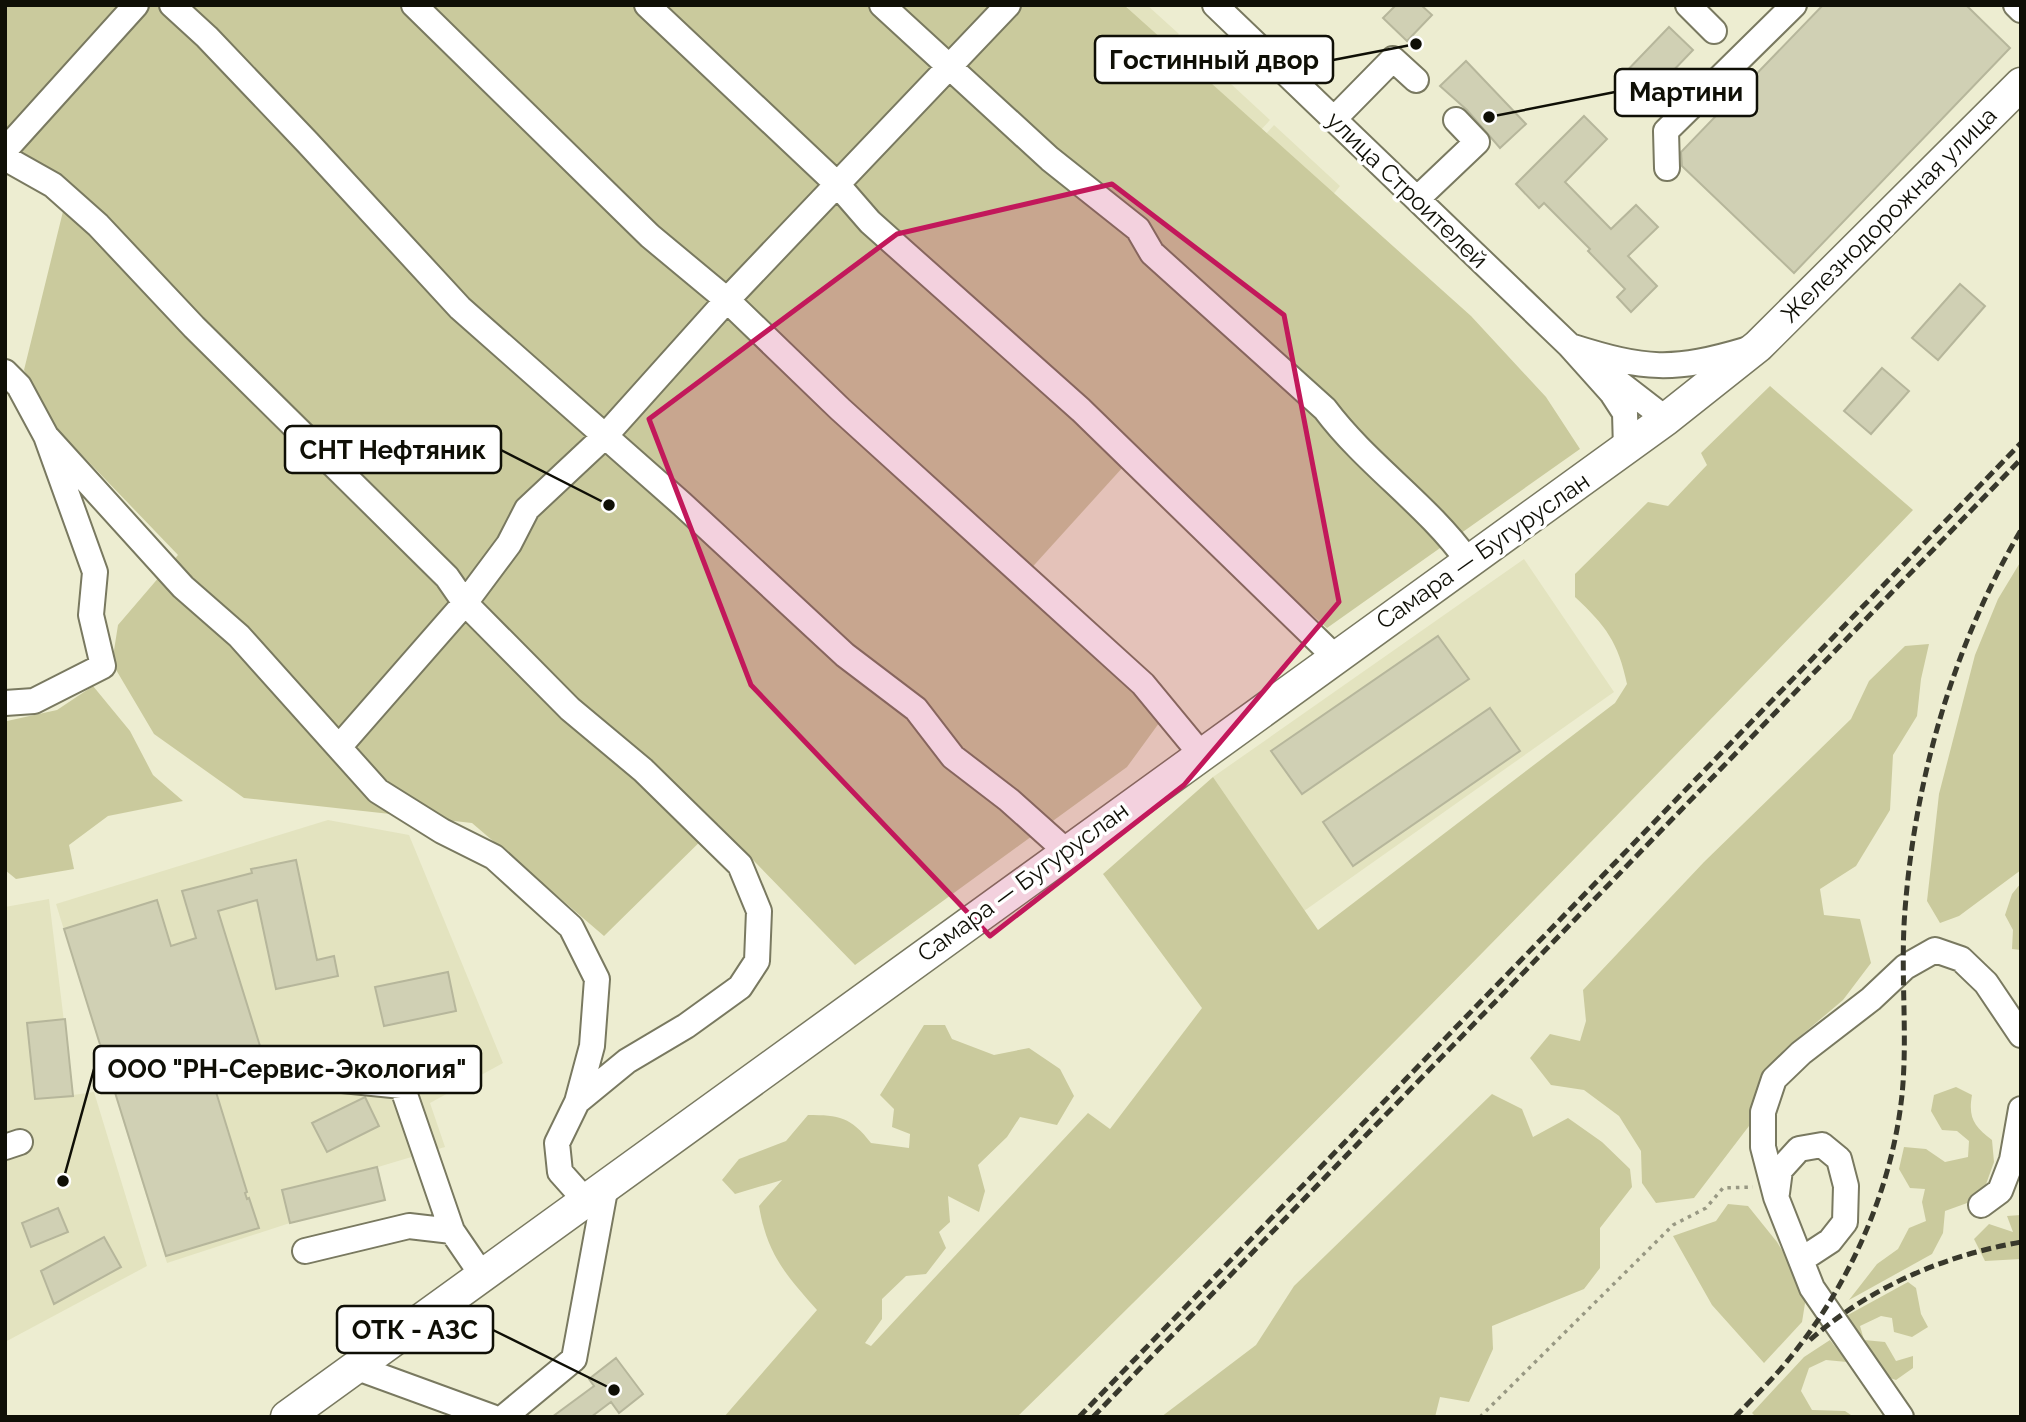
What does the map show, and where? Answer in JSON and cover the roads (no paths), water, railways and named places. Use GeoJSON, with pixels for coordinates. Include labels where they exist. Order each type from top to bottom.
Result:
{"type":"FeatureCollection","features":[{"type":"Feature","properties":{"kind":"main road","name":"Железнодорожная улица"},"geometry":{"type":"LineString","coordinates":[[1758,346],[2021,84]]}},
{"type":"Feature","properties":{"kind":"main road","name":"Самара — Бугуруслан"},"geometry":{"type":"LineString","coordinates":[[287,1417],[1200,754],[1626,449],[1758,346]]}},
{"type":"Feature","properties":{"kind":"street"},"geometry":{"type":"LineString","coordinates":[[5,150],[135,5]]}},
{"type":"Feature","properties":{"kind":"street"},"geometry":{"type":"LineString","coordinates":[[172,5],[308,143],[460,308],[682,503],[845,655],[916,709],[953,757],[1009,800],[1066,851]]}},
{"type":"Feature","properties":{"kind":"street"},"geometry":{"type":"LineString","coordinates":[[414,5],[650,236],[727,300],[840,409],[1143,684],[1200,754]]}},
{"type":"Feature","properties":{"kind":"street"},"geometry":{"type":"LineString","coordinates":[[647,5],[837,184],[870,222],[1081,410],[1335,657]]}},
{"type":"Feature","properties":{"kind":"street"},"geometry":{"type":"LineString","coordinates":[[882,5],[1051,159],[1138,229],[1152,253],[1325,409],[1345,435],[1451,536],[1468,561]]}},
{"type":"Feature","properties":{"kind":"street"},"geometry":{"type":"LineString","coordinates":[[339,747],[465,603],[509,544],[527,509],[605,436],[727,300],[1009,5]]}},
{"type":"Feature","properties":{"kind":"street"},"geometry":{"type":"LineString","coordinates":[[1688,5],[1714,31]]}},
{"type":"Feature","properties":{"kind":"street"},"geometry":{"type":"LineString","coordinates":[[1667,168],[1666,131],[1794,5]]}},
{"type":"Feature","properties":{"kind":"street"},"geometry":{"type":"LineString","coordinates":[[2016,5],[2021,10]]}},
{"type":"Feature","properties":{"kind":"street","name":"улица Строителей"},"geometry":{"type":"LineString","coordinates":[[1216,6],[1569,345]]}},
{"type":"Feature","properties":{"kind":"street"},"geometry":{"type":"LineString","coordinates":[[1334,119],[1393,59],[1416,80]]}},
{"type":"Feature","properties":{"kind":"street"},"geometry":{"type":"LineString","coordinates":[[1417,200],[1477,142],[1456,120]]}},
{"type":"Feature","properties":{"kind":"street"},"geometry":{"type":"LineString","coordinates":[[5,158],[53,185],[98,225],[194,327],[447,577],[465,603],[570,709],[643,770],[740,865],[759,911],[757,961],[740,987],[686,1026],[627,1061],[577,1102]]}},
{"type":"Feature","properties":{"kind":"street"},"geometry":{"type":"LineString","coordinates":[[1569,345],[1618,361],[1656,367],[1699,364],[1758,346]]}},
{"type":"Feature","properties":{"kind":"street"},"geometry":{"type":"LineString","coordinates":[[1569,345],[1666,419]]}},
{"type":"Feature","properties":{"kind":"street"},"geometry":{"type":"LineString","coordinates":[[1569,345],[1612,393],[1625,413],[1626,449]]}},
{"type":"Feature","properties":{"kind":"street"},"geometry":{"type":"LineString","coordinates":[[5,372],[19,386],[46,436],[95,572],[92,615],[103,666],[34,701],[5,703]]}},
{"type":"Feature","properties":{"kind":"street"},"geometry":{"type":"LineString","coordinates":[[46,436],[183,587],[239,636],[378,791],[442,831],[494,857],[571,927],[597,979],[592,1046],[577,1102],[558,1143],[560,1172],[595,1193],[574,1359],[504,1417]]}},
{"type":"Feature","properties":{"kind":"street"},"geometry":{"type":"LineString","coordinates":[[1901,1417],[1825,1308],[1801,1260],[1776,1197],[1763,1147],[1763,1112],[1774,1079],[1801,1053],[1871,999],[1905,967],[1935,950],[1961,959],[1986,983],[2021,1035]]}},
{"type":"Feature","properties":{"kind":"street"},"geometry":{"type":"LineString","coordinates":[[263,1072],[402,1086],[452,1231],[482,1275]]}},
{"type":"Feature","properties":{"kind":"street"},"geometry":{"type":"LineString","coordinates":[[1981,1205],[2000,1191],[2012,1160],[2021,1109]]}},
{"type":"Feature","properties":{"kind":"street"},"geometry":{"type":"LineString","coordinates":[[1776,1197],[1780,1170],[1799,1149],[1822,1145],[1839,1159],[1846,1186],[1845,1222],[1830,1241],[1801,1260]]}},
{"type":"Feature","properties":{"kind":"street"},"geometry":{"type":"LineString","coordinates":[[305,1251],[409,1226],[452,1231]]}},
{"type":"Feature","properties":{"kind":"street"},"geometry":{"type":"LineString","coordinates":[[355,1367],[492,1417]]}},
{"type":"Feature","properties":{"kind":"railway"},"geometry":{"type":"LineString","coordinates":[[1079,1417],[2021,443]]}},
{"type":"Feature","properties":{"kind":"railway"},"geometry":{"type":"LineString","coordinates":[[1093,1417],[2021,459]]}},
{"type":"Feature","properties":{"kind":"railway"},"geometry":{"type":"LineString","coordinates":[[1735,1417],[1783,1366],[1811,1331],[1848,1268],[1878,1201],[1897,1131],[1902,1095],[1905,910],[1910,860],[1928,762],[1957,666],[1997,574],[2021,530]]}},
{"type":"Feature","properties":{"kind":"railway"},"geometry":{"type":"LineString","coordinates":[[1810,1340],[1857,1304],[1909,1276],[1964,1256],[2021,1242]]}},
{"type":"Feature","properties":{"kind":"place","name":"Гостинный двор"},"geometry":{"type":"Point","coordinates":[1416,44]}},
{"type":"Feature","properties":{"kind":"place","name":"Мартини"},"geometry":{"type":"Point","coordinates":[1489,117]}},
{"type":"Feature","properties":{"kind":"place","name":"СНТ Нефтяник"},"geometry":{"type":"Point","coordinates":[609,505]}},
{"type":"Feature","properties":{"kind":"place","name":"ООО \"РН-Сервис-Экология\""},"geometry":{"type":"Point","coordinates":[63,1181]}},
{"type":"Feature","properties":{"kind":"place","name":"ОТК - АЗС"},"geometry":{"type":"Point","coordinates":[614,1390]}}]}
